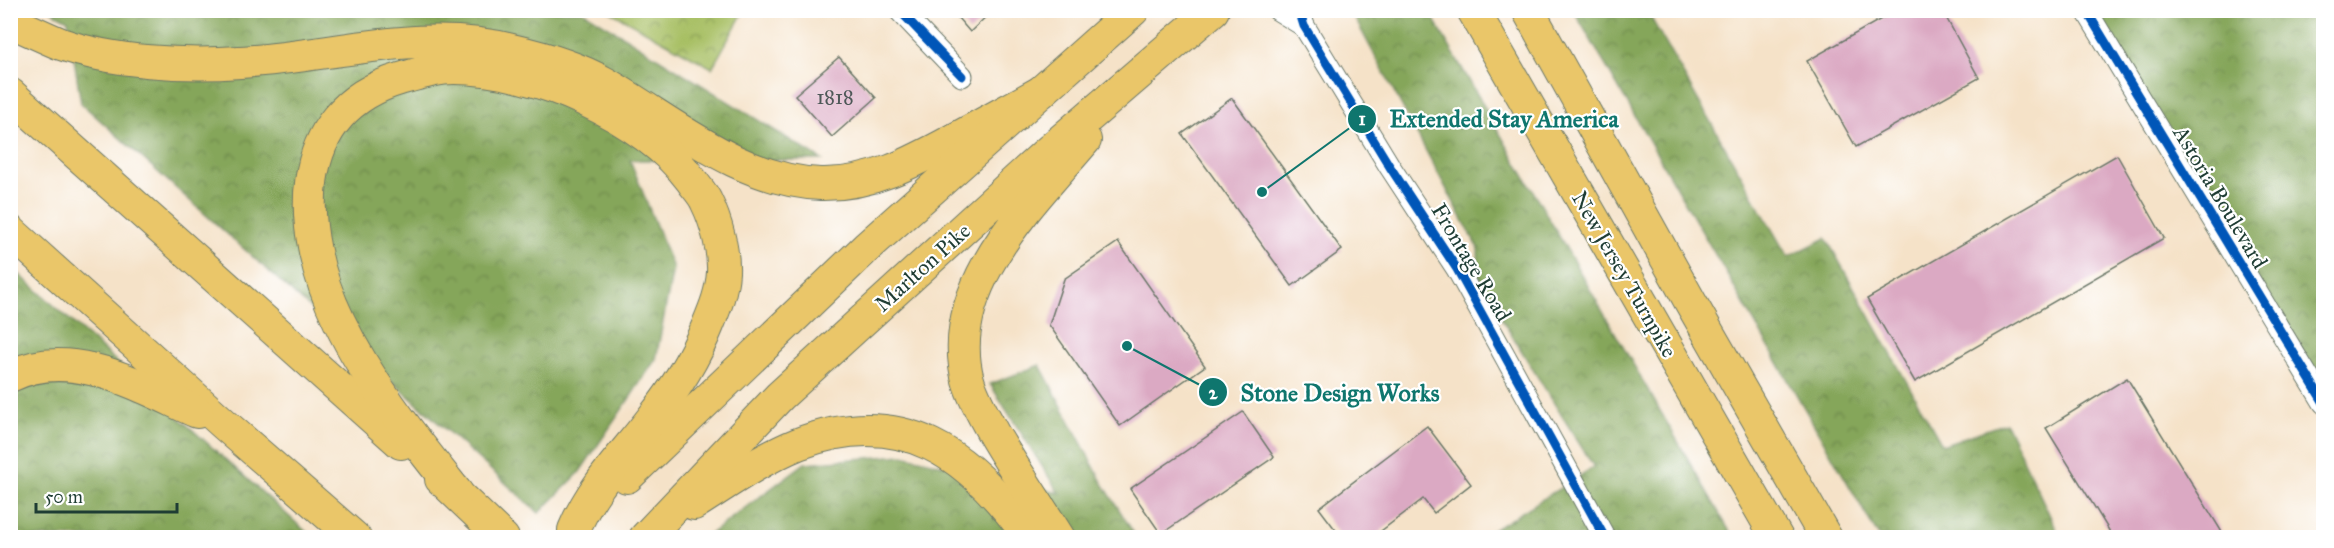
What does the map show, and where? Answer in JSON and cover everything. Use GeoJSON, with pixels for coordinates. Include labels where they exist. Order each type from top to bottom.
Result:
{"type":"FeatureCollection","features":[{"type":"Feature","properties":{"kind":"highway"},"geometry":{"type":"LineString","coordinates":[[570,534],[866,248],[1133,10]]}},
{"type":"Feature","properties":{"kind":"highway","name":"Marlton Pike"},"geometry":{"type":"LineString","coordinates":[[648,535],[780,396],[1043,156],[1213,10]]}},
{"type":"Feature","properties":{"kind":"highway","name":"New Jersey Turnpike"},"geometry":{"type":"LineString","coordinates":[[1473,10],[1777,537]]}},
{"type":"Feature","properties":{"kind":"highway","name":"New Jersey Turnpike"},"geometry":{"type":"LineString","coordinates":[[1528,10],[1691,303],[1826,537]]}},
{"type":"Feature","properties":{"kind":"highway"},"geometry":{"type":"LineString","coordinates":[[10,21],[61,44],[90,52],[144,60],[197,64],[242,62],[355,47],[435,40],[501,47],[559,64],[595,78],[731,159],[794,182],[823,184],[853,182],[885,174],[911,163],[1041,92]]}},
{"type":"Feature","properties":{"kind":"highway"},"geometry":{"type":"LineString","coordinates":[[457,493],[389,404],[338,320],[320,270],[310,231],[308,194],[315,158],[330,127],[349,104],[384,84],[419,73],[452,68],[496,71],[550,86],[608,112],[658,145],[683,169],[706,200],[719,240],[723,272],[718,301],[701,344],[675,388],[607,473],[570,534]]}},
{"type":"Feature","properties":{"kind":"highway"},"geometry":{"type":"LineString","coordinates":[[1059,537],[981,411],[968,380],[964,353],[965,330],[973,299],[989,260],[1015,223],[1143,72]]}},
{"type":"Feature","properties":{"kind":"highway"},"geometry":{"type":"LineString","coordinates":[[10,94],[457,493],[493,528]]}},
{"type":"Feature","properties":{"kind":"highway"},"geometry":{"type":"LineString","coordinates":[[10,231],[224,424],[355,537]]}},
{"type":"Feature","properties":{"kind":"highway"},"geometry":{"type":"LineString","coordinates":[[10,376],[40,367],[70,365],[119,376],[224,424]]}},
{"type":"Feature","properties":{"kind":"highway"},"geometry":{"type":"LineString","coordinates":[[648,535],[751,468],[813,439],[853,429],[884,430],[941,449],[970,468],[993,490],[1030,537]]}},
{"type":"Feature","properties":{"kind":"street"},"geometry":{"type":"LineString","coordinates":[[899,10],[962,76]]}},
{"type":"Feature","properties":{"kind":"street","name":"Frontage Road"},"geometry":{"type":"LineString","coordinates":[[1278,10],[1301,18],[1390,167],[1457,269],[1605,537]]}},
{"type":"Feature","properties":{"kind":"street","name":"Astoria Boulevard"},"geometry":{"type":"LineString","coordinates":[[2086,10],[2175,161],[2324,403]]}},
{"type":"Feature","properties":{"kind":"green space"},"geometry":{"type":"Polygon","coordinates":[[[51,11],[583,11],[822,160],[630,160],[673,268],[656,359],[579,473],[539,513],[81,103],[68,20],[51,11]]]}},
{"type":"Feature","properties":{"kind":"green space"},"geometry":{"type":"Polygon","coordinates":[[[609,11],[744,11],[712,68],[609,11]]]}},
{"type":"Feature","properties":{"kind":"green space"},"geometry":{"type":"Polygon","coordinates":[[[1351,11],[1429,11],[1733,537],[1482,537],[1594,467],[1479,283],[1478,248],[1351,11]]]}},
{"type":"Feature","properties":{"kind":"green space"},"geometry":{"type":"Polygon","coordinates":[[[1574,11],[1647,11],[1788,257],[1826,238],[1942,445],[2006,423],[2060,537],[1879,537],[1574,11]]]}},
{"type":"Feature","properties":{"kind":"green space"},"geometry":{"type":"Polygon","coordinates":[[[2094,11],[2323,11],[2323,388],[2094,11]]]}},
{"type":"Feature","properties":{"kind":"green space"},"geometry":{"type":"Polygon","coordinates":[[[11,267],[312,537],[11,537],[11,267]]]}},
{"type":"Feature","properties":{"kind":"green space"},"geometry":{"type":"Polygon","coordinates":[[[1040,365],[1102,482],[1136,537],[705,538],[805,463],[903,455],[1059,493],[990,384],[1040,365]]]}},
{"type":"Feature","properties":{"kind":"building"},"geometry":{"type":"Polygon","coordinates":[[[951,10],[993,10],[970,32],[951,10]]]}},
{"type":"Feature","properties":{"kind":"building"},"geometry":{"type":"Polygon","coordinates":[[[1897,10],[1942,10],[1979,78],[1856,147],[1807,61],[1897,10]]]}},
{"type":"Feature","properties":{"kind":"building"},"geometry":{"type":"Polygon","coordinates":[[[839,57],[876,98],[832,137],[795,95],[839,57]]]}},
{"type":"Feature","properties":{"kind":"building"},"geometry":{"type":"Polygon","coordinates":[[[1232,98],[1342,250],[1292,286],[1182,134],[1232,98]]]}},
{"type":"Feature","properties":{"kind":"building"},"geometry":{"type":"Polygon","coordinates":[[[2117,155],[2164,238],[1915,382],[1867,299],[2117,155]]]}},
{"type":"Feature","properties":{"kind":"building"},"geometry":{"type":"Polygon","coordinates":[[[1118,242],[1205,366],[1120,426],[1049,325],[1064,279],[1118,242]]]}},
{"type":"Feature","properties":{"kind":"building"},"geometry":{"type":"Polygon","coordinates":[[[2127,378],[2225,537],[2113,537],[2046,428],[2127,378]]]}},
{"type":"Feature","properties":{"kind":"building"},"geometry":{"type":"Polygon","coordinates":[[[1243,412],[1274,457],[1161,534],[1130,489],[1243,412]]]}},
{"type":"Feature","properties":{"kind":"building"},"geometry":{"type":"Polygon","coordinates":[[[1427,426],[1471,484],[1434,513],[1423,499],[1373,537],[1341,537],[1319,508],[1427,426]]]}},
{"type":"Feature","properties":{"kind":"cycle path"},"geometry":{"type":"LineString","coordinates":[[899,10],[962,76]]}},
{"type":"Feature","properties":{"kind":"cycle path"},"geometry":{"type":"LineString","coordinates":[[1299,10],[1304,26],[1390,167],[1457,269],[1605,538]]}},
{"type":"Feature","properties":{"kind":"cycle path"},"geometry":{"type":"LineString","coordinates":[[2086,10],[2324,403]]}},
{"type":"Feature","properties":{"kind":"place","name":"Extended Stay America"},"geometry":{"type":"Point","coordinates":[1262,192]}},
{"type":"Feature","properties":{"kind":"place","name":"Stone Design Works"},"geometry":{"type":"Point","coordinates":[1127,346]}}]}
